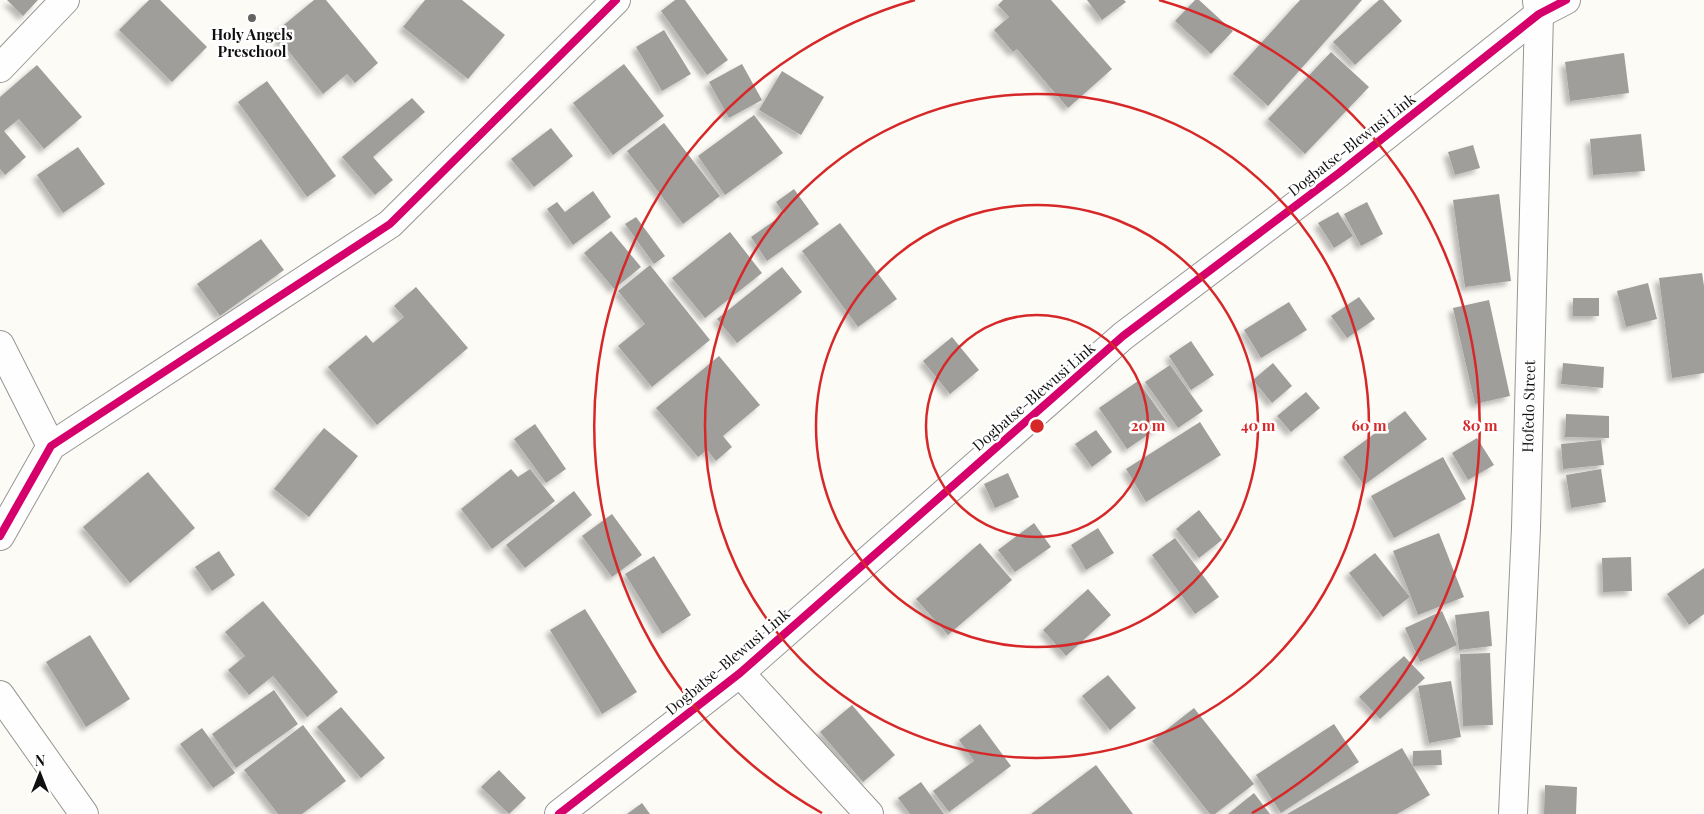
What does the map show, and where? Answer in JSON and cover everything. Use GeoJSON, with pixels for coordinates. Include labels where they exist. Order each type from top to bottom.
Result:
{"type":"FeatureCollection","features":[{"type":"Feature","properties":{"kind":"street"},"geometry":{"type":"LineString","coordinates":[[0,68],[65,0]]}},
{"type":"Feature","properties":{"kind":"street"},"geometry":{"type":"LineString","coordinates":[[0,536],[51,446],[390,224],[616,0]]}},
{"type":"Feature","properties":{"kind":"street","name":"Dogbatse-Blewusi Link"},"geometry":{"type":"LineString","coordinates":[[559,814],[740,673],[1123,336],[1339,173],[1538,7],[1566,0]]}},
{"type":"Feature","properties":{"kind":"street","name":"Hofedo Street"},"geometry":{"type":"LineString","coordinates":[[1513,814],[1526,528],[1538,7]]}},
{"type":"Feature","properties":{"kind":"street"},"geometry":{"type":"LineString","coordinates":[[0,345],[51,446]]}},
{"type":"Feature","properties":{"kind":"street"},"geometry":{"type":"LineString","coordinates":[[740,673],[870,814]]}},
{"type":"Feature","properties":{"kind":"street"},"geometry":{"type":"LineString","coordinates":[[0,695],[84,814]]}},
{"type":"Feature","properties":{"kind":"building"},"geometry":{"type":"Polygon","coordinates":[[[7,0],[38,0],[23,16],[7,0]]]}},
{"type":"Feature","properties":{"kind":"building"},"geometry":{"type":"Polygon","coordinates":[[[149,0],[160,0],[207,47],[172,82],[119,30],[149,0]]]}},
{"type":"Feature","properties":{"kind":"building"},"geometry":{"type":"Polygon","coordinates":[[[314,0],[326,0],[378,63],[355,83],[347,74],[323,94],[274,33],[314,0]]]}},
{"type":"Feature","properties":{"kind":"building"},"geometry":{"type":"Polygon","coordinates":[[[425,0],[462,0],[505,35],[468,79],[403,27],[425,0]]]}},
{"type":"Feature","properties":{"kind":"building"},"geometry":{"type":"Polygon","coordinates":[[[675,0],[685,0],[728,60],[707,75],[661,11],[675,0]]]}},
{"type":"Feature","properties":{"kind":"building"},"geometry":{"type":"Polygon","coordinates":[[[1003,0],[1051,0],[1112,69],[1068,108],[1017,49],[1013,52],[994,30],[1009,17],[998,5],[1003,0]]]}},
{"type":"Feature","properties":{"kind":"building"},"geometry":{"type":"Polygon","coordinates":[[[1087,0],[1124,0],[1126,2],[1102,20],[1087,0]]]}},
{"type":"Feature","properties":{"kind":"building"},"geometry":{"type":"Polygon","coordinates":[[[1195,0],[1199,0],[1233,31],[1211,54],[1175,21],[1195,0]]]}},
{"type":"Feature","properties":{"kind":"building"},"geometry":{"type":"Polygon","coordinates":[[[1300,0],[1362,0],[1268,106],[1233,74],[1300,0]]]}},
{"type":"Feature","properties":{"kind":"building"},"geometry":{"type":"Polygon","coordinates":[[[1379,0],[1383,0],[1402,21],[1355,65],[1333,42],[1379,0]]]}},
{"type":"Feature","properties":{"kind":"building"},"geometry":{"type":"Polygon","coordinates":[[[664,30],[691,74],[662,91],[636,47],[664,30]]]}},
{"type":"Feature","properties":{"kind":"building"},"geometry":{"type":"Polygon","coordinates":[[[1331,52],[1369,87],[1305,154],[1268,119],[1331,52]]]}},
{"type":"Feature","properties":{"kind":"building"},"geometry":{"type":"Polygon","coordinates":[[[1624,53],[1629,93],[1570,101],[1565,62],[1624,53]]]}},
{"type":"Feature","properties":{"kind":"building"},"geometry":{"type":"Polygon","coordinates":[[[624,64],[664,116],[613,155],[573,103],[624,64]]]}},
{"type":"Feature","properties":{"kind":"building"},"geometry":{"type":"Polygon","coordinates":[[[742,64],[762,100],[729,118],[709,82],[742,64]]]}},
{"type":"Feature","properties":{"kind":"building"},"geometry":{"type":"Polygon","coordinates":[[[37,65],[82,117],[44,149],[19,119],[4,131],[26,157],[5,175],[0,169],[0,97],[37,65]]]}},
{"type":"Feature","properties":{"kind":"building"},"geometry":{"type":"Polygon","coordinates":[[[782,71],[824,97],[801,135],[759,110],[782,71]]]}},
{"type":"Feature","properties":{"kind":"building"},"geometry":{"type":"Polygon","coordinates":[[[267,81],[336,176],[307,197],[238,102],[267,81]]]}},
{"type":"Feature","properties":{"kind":"building"},"geometry":{"type":"Polygon","coordinates":[[[412,98],[425,112],[373,157],[393,180],[375,195],[342,157],[412,98]]]}},
{"type":"Feature","properties":{"kind":"building"},"geometry":{"type":"Polygon","coordinates":[[[754,115],[783,153],[725,195],[698,156],[754,115]]]}},
{"type":"Feature","properties":{"kind":"building"},"geometry":{"type":"Polygon","coordinates":[[[664,123],[720,196],[683,224],[627,151],[664,123]]]}},
{"type":"Feature","properties":{"kind":"building"},"geometry":{"type":"Polygon","coordinates":[[[551,128],[573,156],[534,187],[511,159],[551,128]]]}},
{"type":"Feature","properties":{"kind":"building"},"geometry":{"type":"Polygon","coordinates":[[[1641,134],[1645,171],[1593,175],[1590,139],[1641,134]]]}},
{"type":"Feature","properties":{"kind":"building"},"geometry":{"type":"Polygon","coordinates":[[[1473,145],[1480,168],[1455,175],[1448,152],[1473,145]]]}},
{"type":"Feature","properties":{"kind":"building"},"geometry":{"type":"Polygon","coordinates":[[[78,147],[105,184],[63,213],[37,175],[78,147]]]}},
{"type":"Feature","properties":{"kind":"building"},"geometry":{"type":"Polygon","coordinates":[[[794,189],[819,224],[767,261],[751,237],[784,214],[776,202],[794,189]]]}},
{"type":"Feature","properties":{"kind":"building"},"geometry":{"type":"Polygon","coordinates":[[[593,191],[611,217],[573,245],[547,209],[557,202],[565,212],[593,191]]]}},
{"type":"Feature","properties":{"kind":"building"},"geometry":{"type":"Polygon","coordinates":[[[1499,194],[1511,281],[1465,287],[1453,200],[1499,194]]]}},
{"type":"Feature","properties":{"kind":"building"},"geometry":{"type":"Polygon","coordinates":[[[1367,202],[1383,234],[1361,246],[1344,214],[1367,202]]]}},
{"type":"Feature","properties":{"kind":"building"},"geometry":{"type":"Polygon","coordinates":[[[1338,212],[1353,236],[1334,248],[1318,223],[1338,212]]]}},
{"type":"Feature","properties":{"kind":"building"},"geometry":{"type":"Polygon","coordinates":[[[636,217],[665,256],[654,264],[625,224],[636,217]]]}},
{"type":"Feature","properties":{"kind":"building"},"geometry":{"type":"Polygon","coordinates":[[[840,223],[897,299],[858,327],[802,251],[840,223]]]}},
{"type":"Feature","properties":{"kind":"building"},"geometry":{"type":"Polygon","coordinates":[[[611,231],[641,267],[614,289],[584,253],[611,231]]]}},
{"type":"Feature","properties":{"kind":"building"},"geometry":{"type":"Polygon","coordinates":[[[730,232],[762,273],[705,318],[672,278],[730,232]]]}},
{"type":"Feature","properties":{"kind":"building"},"geometry":{"type":"Polygon","coordinates":[[[261,239],[284,270],[220,316],[197,284],[261,239]]]}},
{"type":"Feature","properties":{"kind":"building"},"geometry":{"type":"Polygon","coordinates":[[[650,265],[710,340],[652,387],[618,346],[645,324],[618,291],[650,265]]]}},
{"type":"Feature","properties":{"kind":"building"},"geometry":{"type":"Polygon","coordinates":[[[782,267],[802,292],[737,343],[717,319],[782,267]]]}},
{"type":"Feature","properties":{"kind":"building"},"geometry":{"type":"Polygon","coordinates":[[[1702,273],[1704,286],[1704,373],[1672,378],[1659,278],[1702,273]]]}},
{"type":"Feature","properties":{"kind":"building"},"geometry":{"type":"Polygon","coordinates":[[[1648,283],[1657,319],[1626,327],[1617,291],[1648,283]]]}},
{"type":"Feature","properties":{"kind":"building"},"geometry":{"type":"Polygon","coordinates":[[[416,287],[468,348],[377,425],[328,367],[366,335],[373,343],[404,317],[394,306],[416,287]]]}},
{"type":"Feature","properties":{"kind":"building"},"geometry":{"type":"Polygon","coordinates":[[[1359,297],[1375,319],[1347,338],[1331,316],[1359,297]]]}},
{"type":"Feature","properties":{"kind":"building"},"geometry":{"type":"Polygon","coordinates":[[[1573,298],[1599,298],[1599,316],[1573,316],[1573,298]]]}},
{"type":"Feature","properties":{"kind":"building"},"geometry":{"type":"Polygon","coordinates":[[[1489,300],[1510,396],[1475,404],[1453,308],[1489,300]]]}},
{"type":"Feature","properties":{"kind":"building"},"geometry":{"type":"Polygon","coordinates":[[[1289,302],[1307,330],[1261,358],[1244,330],[1289,302]]]}},
{"type":"Feature","properties":{"kind":"building"},"geometry":{"type":"Polygon","coordinates":[[[952,337],[979,370],[950,394],[923,361],[952,337]]]}},
{"type":"Feature","properties":{"kind":"building"},"geometry":{"type":"Polygon","coordinates":[[[1191,341],[1214,375],[1191,390],[1169,356],[1191,341]]]}},
{"type":"Feature","properties":{"kind":"building"},"geometry":{"type":"Polygon","coordinates":[[[719,356],[760,405],[723,436],[732,447],[716,461],[707,450],[698,457],[656,408],[719,356]]]}},
{"type":"Feature","properties":{"kind":"building"},"geometry":{"type":"Polygon","coordinates":[[[1273,363],[1292,386],[1272,403],[1253,380],[1273,363]]]}},
{"type":"Feature","properties":{"kind":"building"},"geometry":{"type":"Polygon","coordinates":[[[1563,363],[1604,367],[1603,388],[1561,384],[1563,363]]]}},
{"type":"Feature","properties":{"kind":"building"},"geometry":{"type":"Polygon","coordinates":[[[1170,365],[1203,411],[1178,428],[1145,382],[1170,365]]]}},
{"type":"Feature","properties":{"kind":"building"},"geometry":{"type":"Polygon","coordinates":[[[1138,381],[1167,422],[1127,449],[1099,408],[1138,381]]]}},
{"type":"Feature","properties":{"kind":"building"},"geometry":{"type":"Polygon","coordinates":[[[1306,392],[1320,408],[1291,432],[1277,416],[1306,392]]]}},
{"type":"Feature","properties":{"kind":"building"},"geometry":{"type":"Polygon","coordinates":[[[1405,411],[1427,439],[1364,485],[1343,457],[1405,411]]]}},
{"type":"Feature","properties":{"kind":"building"},"geometry":{"type":"Polygon","coordinates":[[[1566,414],[1609,416],[1609,438],[1565,437],[1566,414]]]}},
{"type":"Feature","properties":{"kind":"building"},"geometry":{"type":"Polygon","coordinates":[[[1200,422],[1221,455],[1146,502],[1126,469],[1200,422]]]}},
{"type":"Feature","properties":{"kind":"building"},"geometry":{"type":"Polygon","coordinates":[[[535,424],[566,469],[546,483],[514,439],[535,424]]]}},
{"type":"Feature","properties":{"kind":"building"},"geometry":{"type":"Polygon","coordinates":[[[324,428],[358,456],[309,517],[274,489],[324,428]]]}},
{"type":"Feature","properties":{"kind":"building"},"geometry":{"type":"Polygon","coordinates":[[[1096,430],[1112,452],[1092,467],[1075,444],[1096,430]]]}},
{"type":"Feature","properties":{"kind":"building"},"geometry":{"type":"Polygon","coordinates":[[[1477,438],[1494,465],[1468,480],[1452,453],[1477,438]]]}},
{"type":"Feature","properties":{"kind":"building"},"geometry":{"type":"Polygon","coordinates":[[[1601,440],[1604,465],[1563,469],[1561,444],[1601,440]]]}},
{"type":"Feature","properties":{"kind":"building"},"geometry":{"type":"Polygon","coordinates":[[[1443,457],[1466,499],[1394,538],[1371,496],[1443,457]]]}},
{"type":"Feature","properties":{"kind":"building"},"geometry":{"type":"Polygon","coordinates":[[[511,469],[518,477],[530,469],[555,501],[492,549],[461,509],[511,469]]]}},
{"type":"Feature","properties":{"kind":"building"},"geometry":{"type":"Polygon","coordinates":[[[1601,469],[1606,502],[1571,508],[1566,475],[1601,469]]]}},
{"type":"Feature","properties":{"kind":"building"},"geometry":{"type":"Polygon","coordinates":[[[148,472],[195,528],[130,583],[83,527],[148,472]]]}},
{"type":"Feature","properties":{"kind":"building"},"geometry":{"type":"Polygon","coordinates":[[[1008,473],[1019,497],[995,508],[984,484],[1008,473]]]}},
{"type":"Feature","properties":{"kind":"building"},"geometry":{"type":"Polygon","coordinates":[[[574,491],[592,515],[525,568],[506,545],[574,491]]]}},
{"type":"Feature","properties":{"kind":"building"},"geometry":{"type":"Polygon","coordinates":[[[1199,510],[1222,540],[1199,558],[1176,529],[1199,510]]]}},
{"type":"Feature","properties":{"kind":"building"},"geometry":{"type":"Polygon","coordinates":[[[612,514],[642,555],[612,577],[582,536],[612,514]]]}},
{"type":"Feature","properties":{"kind":"building"},"geometry":{"type":"Polygon","coordinates":[[[1034,523],[1051,547],[1015,572],[998,550],[1034,523]]]}},
{"type":"Feature","properties":{"kind":"building"},"geometry":{"type":"Polygon","coordinates":[[[1098,528],[1114,553],[1086,570],[1071,545],[1098,528]]]}},
{"type":"Feature","properties":{"kind":"building"},"geometry":{"type":"Polygon","coordinates":[[[1439,533],[1464,597],[1418,615],[1393,551],[1439,533]]]}},
{"type":"Feature","properties":{"kind":"building"},"geometry":{"type":"Polygon","coordinates":[[[1175,538],[1219,597],[1195,614],[1152,555],[1175,538]]]}},
{"type":"Feature","properties":{"kind":"building"},"geometry":{"type":"Polygon","coordinates":[[[980,543],[1012,580],[948,635],[916,599],[980,543]]]}},
{"type":"Feature","properties":{"kind":"building"},"geometry":{"type":"Polygon","coordinates":[[[219,551],[235,575],[212,591],[195,567],[219,551]]]}},
{"type":"Feature","properties":{"kind":"building"},"geometry":{"type":"Polygon","coordinates":[[[1375,553],[1410,597],[1383,617],[1349,573],[1375,553]]]}},
{"type":"Feature","properties":{"kind":"building"},"geometry":{"type":"Polygon","coordinates":[[[654,556],[691,615],[662,634],[625,574],[654,556]]]}},
{"type":"Feature","properties":{"kind":"building"},"geometry":{"type":"Polygon","coordinates":[[[1631,557],[1632,591],[1603,592],[1602,558],[1631,557]]]}},
{"type":"Feature","properties":{"kind":"building"},"geometry":{"type":"Polygon","coordinates":[[[1704,568],[1704,614],[1689,625],[1667,594],[1704,568]]]}},
{"type":"Feature","properties":{"kind":"building"},"geometry":{"type":"Polygon","coordinates":[[[1088,589],[1111,615],[1066,656],[1043,630],[1088,589]]]}},
{"type":"Feature","properties":{"kind":"building"},"geometry":{"type":"Polygon","coordinates":[[[263,601],[338,692],[307,717],[273,676],[249,695],[228,670],[245,656],[225,632],[263,601]]]}},
{"type":"Feature","properties":{"kind":"building"},"geometry":{"type":"Polygon","coordinates":[[[585,609],[637,692],[602,714],[550,630],[585,609]]]}},
{"type":"Feature","properties":{"kind":"building"},"geometry":{"type":"Polygon","coordinates":[[[1442,611],[1457,645],[1420,662],[1405,628],[1442,611]]]}},
{"type":"Feature","properties":{"kind":"building"},"geometry":{"type":"Polygon","coordinates":[[[1489,611],[1492,646],[1459,650],[1455,615],[1489,611]]]}},
{"type":"Feature","properties":{"kind":"building"},"geometry":{"type":"Polygon","coordinates":[[[90,635],[130,699],[86,727],[46,662],[90,635]]]}},
{"type":"Feature","properties":{"kind":"building"},"geometry":{"type":"Polygon","coordinates":[[[1490,653],[1493,725],[1463,726],[1460,654],[1490,653]]]}},
{"type":"Feature","properties":{"kind":"building"},"geometry":{"type":"Polygon","coordinates":[[[1404,656],[1425,678],[1380,719],[1359,697],[1404,656]]]}},
{"type":"Feature","properties":{"kind":"building"},"geometry":{"type":"Polygon","coordinates":[[[1108,675],[1136,708],[1110,730],[1082,696],[1108,675]]]}},
{"type":"Feature","properties":{"kind":"building"},"geometry":{"type":"Polygon","coordinates":[[[1451,681],[1461,737],[1429,743],[1418,686],[1451,681]]]}},
{"type":"Feature","properties":{"kind":"building"},"geometry":{"type":"Polygon","coordinates":[[[274,690],[298,724],[236,768],[212,734],[274,690]]]}},
{"type":"Feature","properties":{"kind":"building"},"geometry":{"type":"Polygon","coordinates":[[[852,705],[895,755],[863,782],[820,732],[852,705]]]}},
{"type":"Feature","properties":{"kind":"building"},"geometry":{"type":"Polygon","coordinates":[[[341,707],[385,758],[361,778],[317,727],[341,707]]]}},
{"type":"Feature","properties":{"kind":"building"},"geometry":{"type":"Polygon","coordinates":[[[1194,708],[1254,784],[1215,814],[1210,814],[1152,741],[1194,708]]]}},
{"type":"Feature","properties":{"kind":"building"},"geometry":{"type":"Polygon","coordinates":[[[980,724],[1011,766],[949,812],[933,791],[974,761],[959,740],[980,724]]]}},
{"type":"Feature","properties":{"kind":"building"},"geometry":{"type":"Polygon","coordinates":[[[1334,724],[1359,762],[1281,813],[1256,775],[1334,724]]]}},
{"type":"Feature","properties":{"kind":"building"},"geometry":{"type":"Polygon","coordinates":[[[303,725],[346,781],[302,814],[278,814],[244,770],[303,725]]]}},
{"type":"Feature","properties":{"kind":"building"},"geometry":{"type":"Polygon","coordinates":[[[202,728],[235,773],[213,788],[180,744],[202,728]]]}},
{"type":"Feature","properties":{"kind":"building"},"geometry":{"type":"Polygon","coordinates":[[[1402,748],[1430,795],[1397,814],[1287,814],[1402,748]]]}},
{"type":"Feature","properties":{"kind":"building"},"geometry":{"type":"Polygon","coordinates":[[[1441,750],[1442,765],[1413,766],[1413,751],[1441,750]]]}},
{"type":"Feature","properties":{"kind":"building"},"geometry":{"type":"Polygon","coordinates":[[[1096,765],[1133,814],[1031,814],[1096,765]]]}},
{"type":"Feature","properties":{"kind":"building"},"geometry":{"type":"Polygon","coordinates":[[[499,770],[526,798],[509,814],[481,787],[499,770]]]}},
{"type":"Feature","properties":{"kind":"building"},"geometry":{"type":"Polygon","coordinates":[[[921,782],[944,814],[910,814],[898,798],[921,782]]]}},
{"type":"Feature","properties":{"kind":"building"},"geometry":{"type":"Polygon","coordinates":[[[1545,785],[1577,787],[1576,814],[1544,814],[1545,785]]]}},
{"type":"Feature","properties":{"kind":"building"},"geometry":{"type":"Polygon","coordinates":[[[1254,793],[1270,814],[1228,814],[1254,793]]]}},
{"type":"Feature","properties":{"kind":"building"},"geometry":{"type":"Polygon","coordinates":[[[642,803],[650,814],[627,814],[642,803]]]}},
{"type":"Feature","properties":{"kind":"cycle path"},"geometry":{"type":"LineString","coordinates":[[0,536],[51,446],[390,224],[616,0]]}},
{"type":"Feature","properties":{"kind":"cycle path"},"geometry":{"type":"LineString","coordinates":[[559,814],[740,673],[1123,336],[1339,173],[1539,14],[1566,0]]}},
{"type":"Feature","properties":{"kind":"place","name":"Holy Angels Preschool"},"geometry":{"type":"Point","coordinates":[252,18]}}]}
